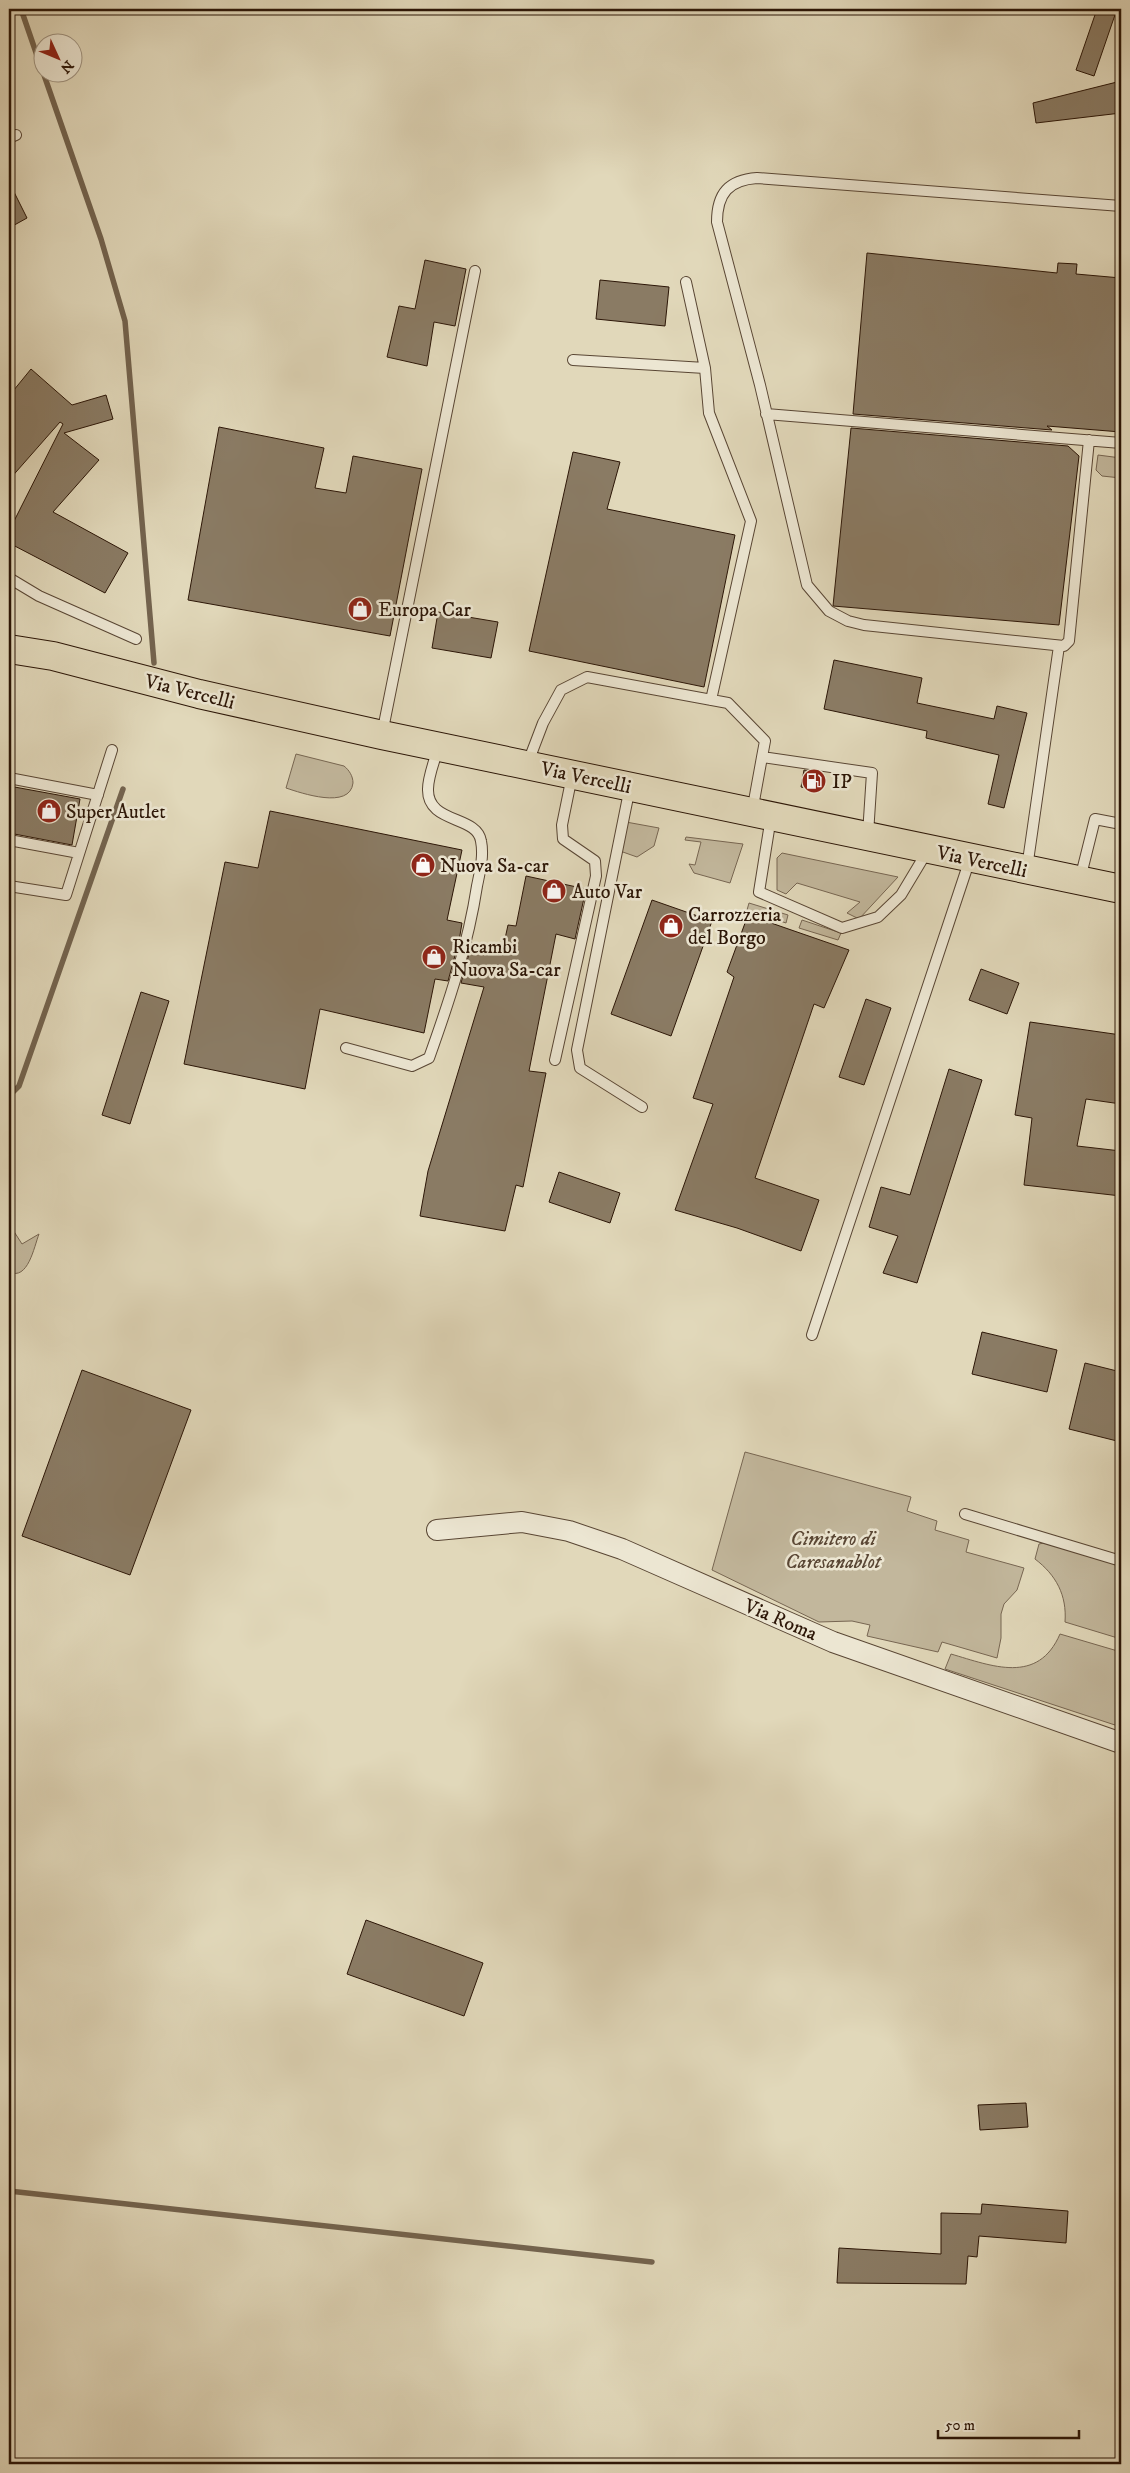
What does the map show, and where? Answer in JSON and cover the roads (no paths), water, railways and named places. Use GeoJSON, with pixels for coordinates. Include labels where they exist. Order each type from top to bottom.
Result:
{"type":"FeatureCollection","features":[{"type":"Feature","properties":{"kind":"main road","name":"Via Vercelli"},"geometry":{"type":"LineString","coordinates":[[9,634],[53,656]]}},
{"type":"Feature","properties":{"kind":"main road","name":"Via Vercelli"},"geometry":{"type":"LineString","coordinates":[[9,649],[53,656],[199,694],[382,735],[1121,889]]}},
{"type":"Feature","properties":{"kind":"street","name":"Via Roma"},"geometry":{"type":"LineString","coordinates":[[438,1530],[522,1522],[568,1531],[622,1549],[833,1642],[1121,1743]]}},
{"type":"Feature","properties":{"kind":"lane"},"geometry":{"type":"LineString","coordinates":[[1089,440],[1068,641],[1059,646],[864,625],[848,621],[830,611],[807,585],[717,222],[720,200],[729,186],[741,179],[757,178],[1121,206]]}},
{"type":"Feature","properties":{"kind":"lane"},"geometry":{"type":"LineString","coordinates":[[382,735],[475,271]]}},
{"type":"Feature","properties":{"kind":"lane"},"geometry":{"type":"LineString","coordinates":[[686,282],[705,368],[709,413],[751,521],[711,700]]}},
{"type":"Feature","properties":{"kind":"lane"},"geometry":{"type":"LineString","coordinates":[[573,360],[705,368]]}},
{"type":"Feature","properties":{"kind":"lane"},"geometry":{"type":"LineString","coordinates":[[766,414],[1121,442]]}},
{"type":"Feature","properties":{"kind":"lane"},"geometry":{"type":"LineString","coordinates":[[9,578],[39,596],[136,639]]}},
{"type":"Feature","properties":{"kind":"lane"},"geometry":{"type":"LineString","coordinates":[[1026,870],[1059,646]]}},
{"type":"Feature","properties":{"kind":"lane"},"geometry":{"type":"LineString","coordinates":[[527,765],[543,723],[561,690],[587,677],[728,703],[765,741],[762,757],[759,892],[842,928],[878,917],[901,895],[928,849]]}},
{"type":"Feature","properties":{"kind":"lane"},"geometry":{"type":"LineString","coordinates":[[346,1048],[412,1066],[429,1058],[448,1005],[472,920],[482,857],[481,838],[475,830],[440,812],[430,801],[428,788],[438,747]]}},
{"type":"Feature","properties":{"kind":"lane"},"geometry":{"type":"LineString","coordinates":[[9,886],[66,896],[112,750]]}},
{"type":"Feature","properties":{"kind":"lane"},"geometry":{"type":"LineString","coordinates":[[762,757],[872,773],[868,837]]}},
{"type":"Feature","properties":{"kind":"lane"},"geometry":{"type":"LineString","coordinates":[[555,1060],[596,876],[595,861],[562,839],[562,825],[572,775]]}},
{"type":"Feature","properties":{"kind":"lane"},"geometry":{"type":"LineString","coordinates":[[9,778],[98,795]]}},
{"type":"Feature","properties":{"kind":"lane"},"geometry":{"type":"LineString","coordinates":[[630,786],[576,1050],[580,1068],[642,1107]]}},
{"type":"Feature","properties":{"kind":"lane"},"geometry":{"type":"LineString","coordinates":[[1080,880],[1094,819],[1121,824]]}},
{"type":"Feature","properties":{"kind":"lane"},"geometry":{"type":"LineString","coordinates":[[9,840],[80,854]]}},
{"type":"Feature","properties":{"kind":"lane"},"geometry":{"type":"LineString","coordinates":[[812,1336],[971,858]]}},
{"type":"Feature","properties":{"kind":"lane"},"geometry":{"type":"LineString","coordinates":[[965,1514],[1121,1561]]}},
{"type":"Feature","properties":{"kind":"waterway"},"geometry":{"type":"LineString","coordinates":[[21,9],[32,41]]}},
{"type":"Feature","properties":{"kind":"waterway"},"geometry":{"type":"LineString","coordinates":[[46,82],[101,239],[125,321],[154,663]]}},
{"type":"Feature","properties":{"kind":"waterway"},"geometry":{"type":"LineString","coordinates":[[9,1096],[19,1086],[123,789]]}},
{"type":"Feature","properties":{"kind":"waterway"},"geometry":{"type":"LineString","coordinates":[[9,2191],[652,2262]]}},
{"type":"Feature","properties":{"kind":"place","name":"Europa Car"},"geometry":{"type":"Point","coordinates":[360,609]}},
{"type":"Feature","properties":{"kind":"place","name":"IP"},"geometry":{"type":"Point","coordinates":[814,781]}},
{"type":"Feature","properties":{"kind":"place","name":"Super Autlet"},"geometry":{"type":"Point","coordinates":[49,811]}},
{"type":"Feature","properties":{"kind":"place","name":"Nuova Sa-car"},"geometry":{"type":"Point","coordinates":[423,865]}},
{"type":"Feature","properties":{"kind":"place","name":"Auto Var"},"geometry":{"type":"Point","coordinates":[554,891]}},
{"type":"Feature","properties":{"kind":"place","name":"Carrozzeria del Borgo"},"geometry":{"type":"Point","coordinates":[671,926]}},
{"type":"Feature","properties":{"kind":"place","name":"Ricambi Nuova Sa-car"},"geometry":{"type":"Point","coordinates":[434,957]}},
{"type":"Feature","properties":{"kind":"park label","name":"Cimitero di Caresanablot"},"geometry":{"type":"Point","coordinates":[833,1550]}}]}
